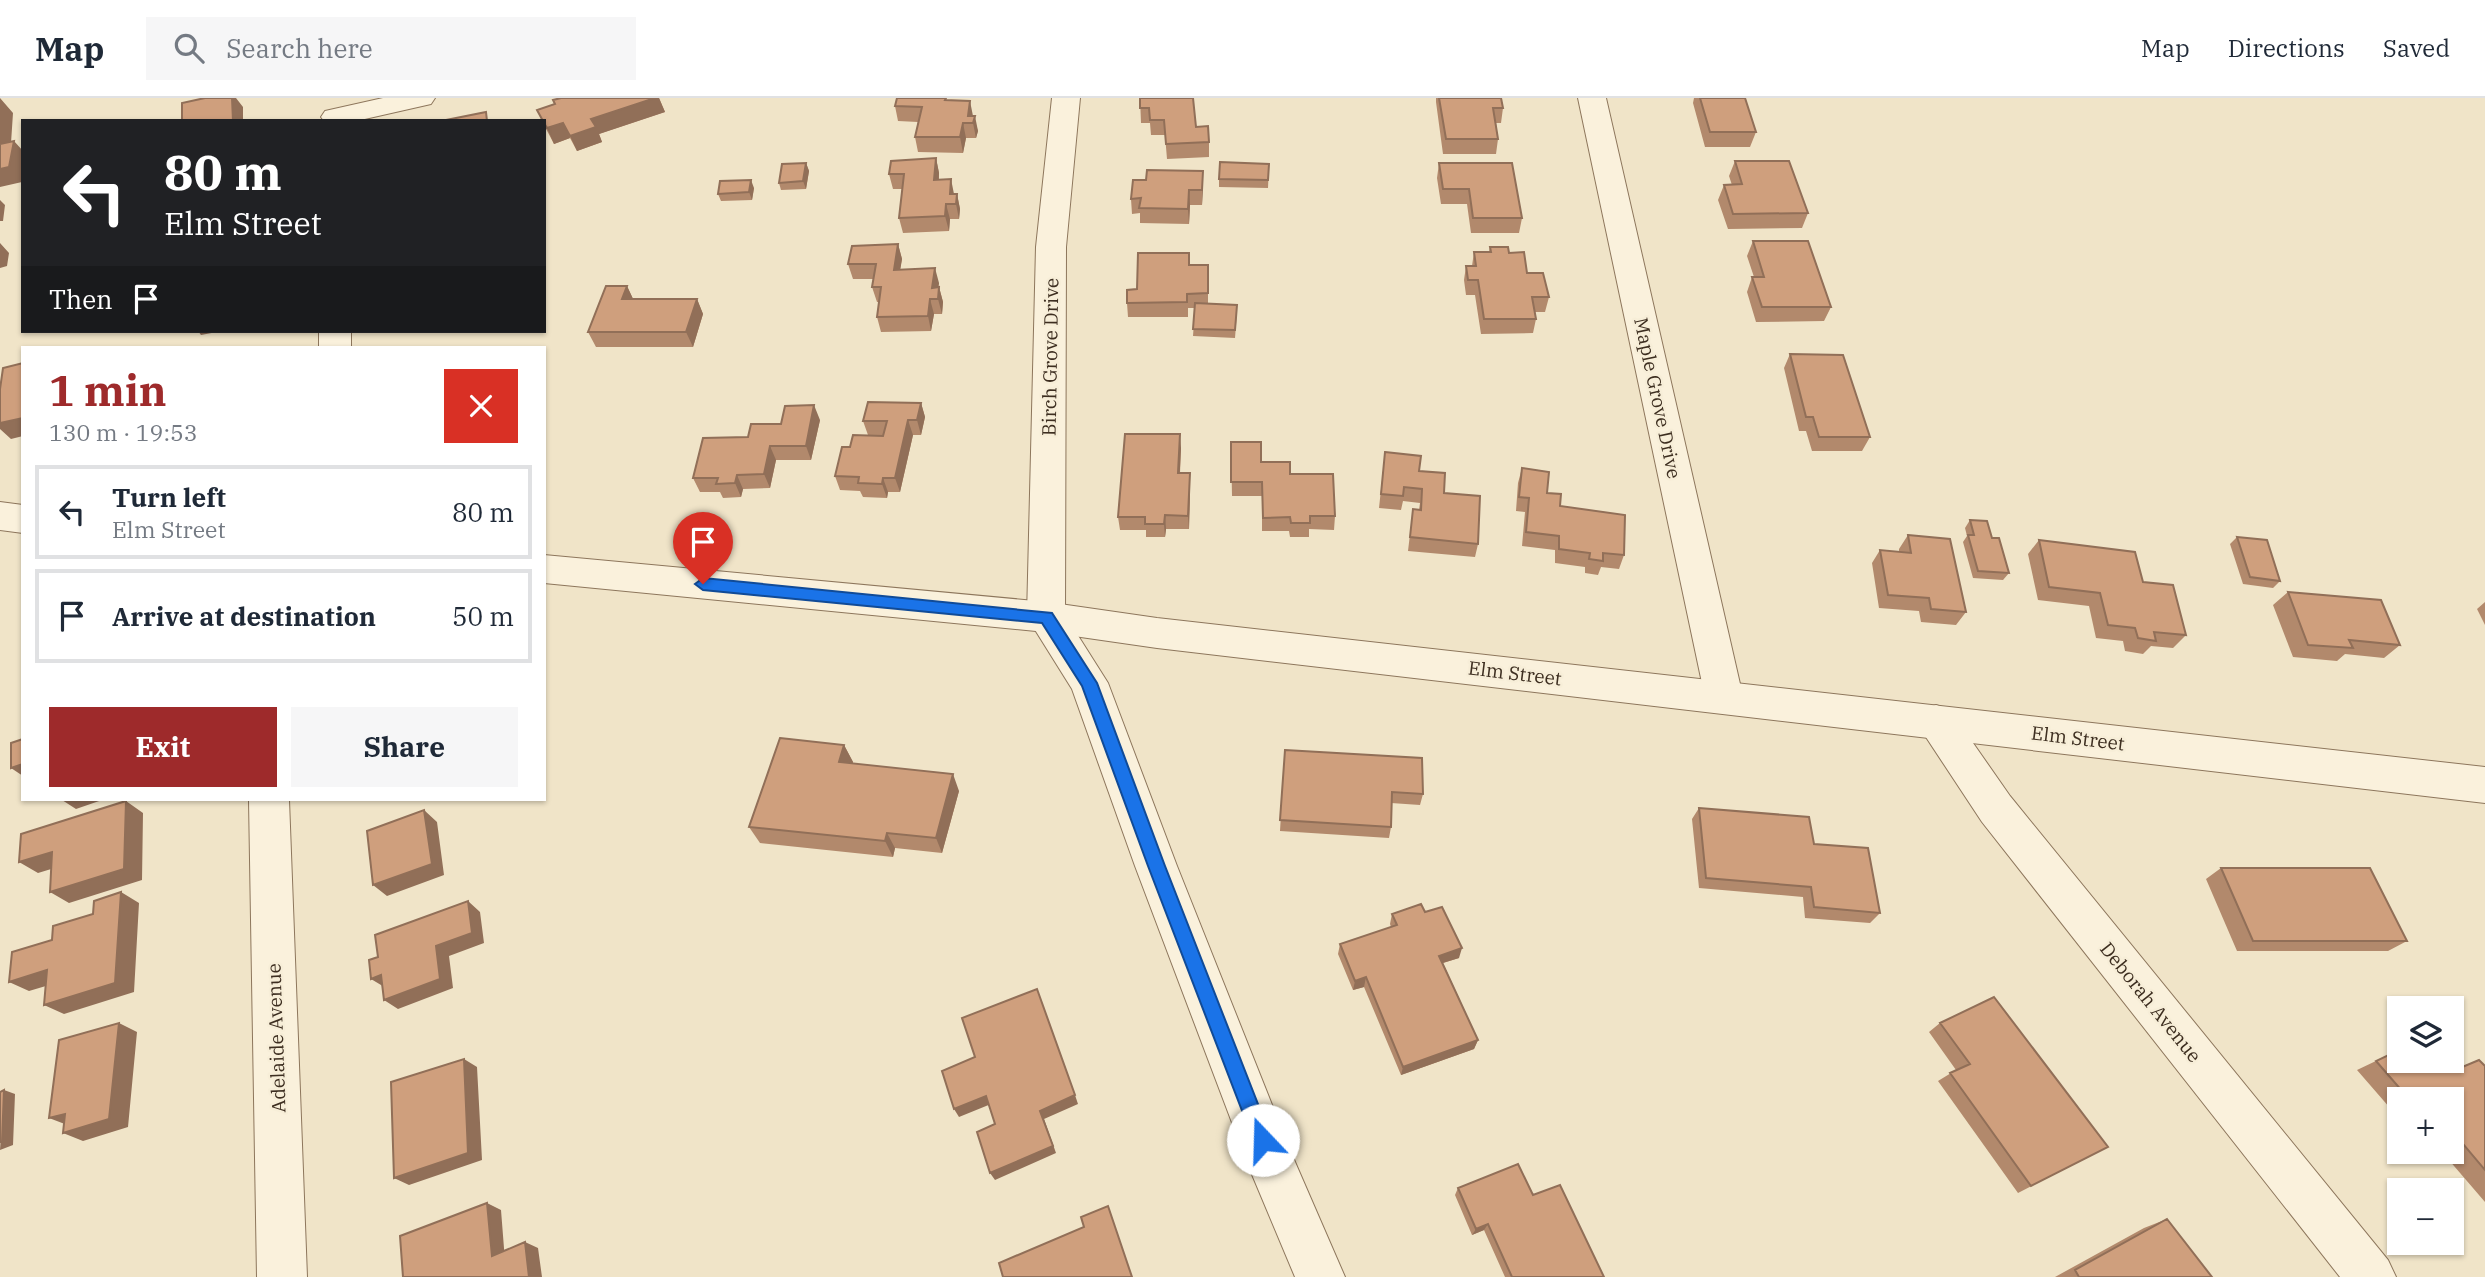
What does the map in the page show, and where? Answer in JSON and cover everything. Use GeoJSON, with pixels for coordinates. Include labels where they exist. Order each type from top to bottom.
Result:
{"type":"FeatureCollection","features":[{"type":"Feature","properties":{"kind":"street"},"geometry":{"type":"LineString","coordinates":[[334,112],[421,98]]}},
{"type":"Feature","properties":{"kind":"street","name":"Birch Grove Drive"},"geometry":{"type":"LineString","coordinates":[[1046,617],[1051,247],[1066,98]]}},
{"type":"Feature","properties":{"kind":"street","name":"Maple Grove Drive"},"geometry":{"type":"LineString","coordinates":[[1592,98],[1724,697]]}},
{"type":"Feature","properties":{"kind":"street"},"geometry":{"type":"LineString","coordinates":[[0,516],[21,519]]}},
{"type":"Feature","properties":{"kind":"street","name":"Elm Street"},"geometry":{"type":"LineString","coordinates":[[546,569],[1046,617],[1157,633],[2485,785]]}},
{"type":"Feature","properties":{"kind":"street"},"geometry":{"type":"LineString","coordinates":[[1046,617],[1089,683],[1156,866],[1272,1165],[1320,1277]]}},
{"type":"Feature","properties":{"kind":"street","name":"Deborah Avenue"},"geometry":{"type":"LineString","coordinates":[[1936,722],[1996,809],[2371,1277]]}},
{"type":"Feature","properties":{"kind":"street","name":"Adelaide Avenue"},"geometry":{"type":"LineString","coordinates":[[270,801],[282,1277]]}},
{"type":"Feature","properties":{"kind":"building"},"geometry":{"type":"Polygon","coordinates":[[[205,98],[232,98],[233,119],[182,119],[182,103],[205,98]]]}},
{"type":"Feature","properties":{"kind":"building"},"geometry":{"type":"Polygon","coordinates":[[[655,98],[591,119],[596,127],[570,136],[563,123],[547,128],[546,119],[542,119],[537,110],[555,104],[553,100],[655,98]]]}},
{"type":"Feature","properties":{"kind":"building"},"geometry":{"type":"Polygon","coordinates":[[[897,98],[970,101],[968,116],[975,116],[973,123],[963,123],[960,137],[915,137],[922,107],[895,106],[897,98]]]}},
{"type":"Feature","properties":{"kind":"building"},"geometry":{"type":"Polygon","coordinates":[[[1140,98],[1193,98],[1196,127],[1208,126],[1209,142],[1166,144],[1164,120],[1150,120],[1149,108],[1140,108],[1140,98]]]}},
{"type":"Feature","properties":{"kind":"building"},"geometry":{"type":"Polygon","coordinates":[[[1439,98],[1501,98],[1503,108],[1493,108],[1498,139],[1446,139],[1439,98]]]}},
{"type":"Feature","properties":{"kind":"building"},"geometry":{"type":"Polygon","coordinates":[[[1700,98],[1745,98],[1756,132],[1710,132],[1700,98]]]}},
{"type":"Feature","properties":{"kind":"building"},"geometry":{"type":"Polygon","coordinates":[[[486,112],[487,119],[451,119],[486,112]]]}},
{"type":"Feature","properties":{"kind":"building"},"geometry":{"type":"Polygon","coordinates":[[[14,141],[9,167],[0,169],[0,144],[14,141]]]}},
{"type":"Feature","properties":{"kind":"building"},"geometry":{"type":"Polygon","coordinates":[[[936,158],[934,180],[951,179],[950,194],[957,194],[956,204],[946,204],[945,216],[899,218],[904,174],[889,174],[891,161],[936,158]]]}},
{"type":"Feature","properties":{"kind":"building"},"geometry":{"type":"Polygon","coordinates":[[[1735,161],[1789,161],[1808,213],[1733,214],[1724,185],[1742,184],[1735,161]]]}},
{"type":"Feature","properties":{"kind":"building"},"geometry":{"type":"Polygon","coordinates":[[[1220,162],[1269,164],[1268,180],[1219,179],[1220,162]]]}},
{"type":"Feature","properties":{"kind":"building"},"geometry":{"type":"Polygon","coordinates":[[[806,163],[803,181],[779,183],[782,164],[806,163]]]}},
{"type":"Feature","properties":{"kind":"building"},"geometry":{"type":"Polygon","coordinates":[[[1439,163],[1512,163],[1522,218],[1473,218],[1469,189],[1443,189],[1439,163]]]}},
{"type":"Feature","properties":{"kind":"building"},"geometry":{"type":"Polygon","coordinates":[[[1147,170],[1203,171],[1202,190],[1189,190],[1188,209],[1139,208],[1141,198],[1131,199],[1133,180],[1146,180],[1147,170]]]}},
{"type":"Feature","properties":{"kind":"building"},"geometry":{"type":"Polygon","coordinates":[[[751,180],[749,192],[718,194],[720,181],[751,180]]]}},
{"type":"Feature","properties":{"kind":"building"},"geometry":{"type":"Polygon","coordinates":[[[1753,241],[1808,241],[1831,307],[1762,307],[1752,277],[1764,277],[1753,241]]]}},
{"type":"Feature","properties":{"kind":"building"},"geometry":{"type":"Polygon","coordinates":[[[898,244],[894,270],[935,268],[932,288],[939,287],[938,299],[930,299],[928,316],[877,317],[881,287],[872,287],[876,264],[848,264],[852,246],[898,244]]]}},
{"type":"Feature","properties":{"kind":"building"},"geometry":{"type":"Polygon","coordinates":[[[1490,247],[1508,247],[1509,253],[1524,252],[1527,273],[1543,273],[1549,297],[1532,297],[1536,319],[1484,319],[1478,280],[1468,280],[1466,266],[1476,266],[1474,252],[1491,252],[1490,247]]]}},
{"type":"Feature","properties":{"kind":"building"},"geometry":{"type":"Polygon","coordinates":[[[1138,253],[1189,253],[1189,265],[1208,265],[1208,293],[1187,294],[1187,302],[1127,303],[1127,290],[1137,289],[1138,253]]]}},
{"type":"Feature","properties":{"kind":"building"},"geometry":{"type":"Polygon","coordinates":[[[606,286],[627,286],[622,299],[697,299],[686,332],[588,332],[606,286]]]}},
{"type":"Feature","properties":{"kind":"building"},"geometry":{"type":"Polygon","coordinates":[[[1195,303],[1237,305],[1235,330],[1193,329],[1195,303]]]}},
{"type":"Feature","properties":{"kind":"building"},"geometry":{"type":"Polygon","coordinates":[[[1790,354],[1843,355],[1870,437],[1819,437],[1813,417],[1806,417],[1790,354]]]}},
{"type":"Feature","properties":{"kind":"building"},"geometry":{"type":"Polygon","coordinates":[[[21,364],[21,418],[0,423],[0,389],[3,368],[21,364]]]}},
{"type":"Feature","properties":{"kind":"building"},"geometry":{"type":"Polygon","coordinates":[[[868,402],[921,403],[917,420],[908,420],[895,478],[883,478],[882,484],[858,483],[859,477],[835,476],[842,447],[850,447],[853,435],[883,436],[887,421],[863,421],[868,402]]]}},
{"type":"Feature","properties":{"kind":"building"},"geometry":{"type":"Polygon","coordinates":[[[814,405],[806,446],[770,446],[764,474],[737,475],[735,483],[716,484],[718,478],[693,478],[703,438],[748,437],[751,424],[781,424],[785,406],[814,405]]]}},
{"type":"Feature","properties":{"kind":"building"},"geometry":{"type":"Polygon","coordinates":[[[1125,434],[1180,434],[1178,473],[1190,473],[1188,516],[1165,515],[1164,524],[1145,524],[1145,517],[1118,517],[1125,434]]]}},
{"type":"Feature","properties":{"kind":"building"},"geometry":{"type":"Polygon","coordinates":[[[1231,442],[1261,442],[1261,462],[1290,462],[1290,474],[1333,474],[1335,516],[1310,516],[1310,523],[1291,523],[1290,517],[1263,518],[1262,482],[1231,482],[1231,442]]]}},
{"type":"Feature","properties":{"kind":"building"},"geometry":{"type":"Polygon","coordinates":[[[1385,452],[1421,456],[1419,471],[1445,473],[1444,493],[1480,496],[1478,544],[1410,537],[1413,509],[1421,510],[1422,489],[1404,487],[1403,496],[1381,494],[1385,452]]]}},
{"type":"Feature","properties":{"kind":"building"},"geometry":{"type":"Polygon","coordinates":[[[1522,468],[1549,472],[1547,493],[1561,494],[1560,506],[1625,515],[1624,555],[1603,553],[1603,561],[1589,559],[1590,553],[1559,549],[1559,536],[1526,532],[1529,498],[1519,497],[1522,468]]]}},
{"type":"Feature","properties":{"kind":"building"},"geometry":{"type":"Polygon","coordinates":[[[1970,520],[1987,521],[1992,538],[1999,538],[2009,573],[1978,571],[1968,535],[1974,535],[1970,520]]]}},
{"type":"Feature","properties":{"kind":"building"},"geometry":{"type":"Polygon","coordinates":[[[1908,535],[1950,539],[1966,612],[1931,609],[1929,598],[1888,595],[1880,550],[1911,553],[1908,535]]]}},
{"type":"Feature","properties":{"kind":"building"},"geometry":{"type":"Polygon","coordinates":[[[2237,537],[2267,540],[2280,581],[2250,577],[2237,537]]]}},
{"type":"Feature","properties":{"kind":"building"},"geometry":{"type":"Polygon","coordinates":[[[2039,540],[2135,552],[2143,582],[2173,585],[2186,635],[2154,632],[2156,641],[2138,638],[2135,628],[2108,625],[2100,593],[2049,587],[2039,540]]]}},
{"type":"Feature","properties":{"kind":"building"},"geometry":{"type":"Polygon","coordinates":[[[2288,592],[2381,600],[2400,645],[2349,640],[2353,648],[2308,645],[2288,592]]]}},
{"type":"Feature","properties":{"kind":"building"},"geometry":{"type":"Polygon","coordinates":[[[780,738],[844,745],[839,762],[953,774],[936,838],[887,833],[885,841],[749,827],[780,738]]]}},
{"type":"Feature","properties":{"kind":"building"},"geometry":{"type":"Polygon","coordinates":[[[21,740],[21,765],[11,768],[11,743],[21,740]]]}},
{"type":"Feature","properties":{"kind":"building"},"geometry":{"type":"Polygon","coordinates":[[[1285,750],[1422,758],[1423,794],[1392,792],[1391,827],[1280,820],[1285,750]]]}},
{"type":"Feature","properties":{"kind":"building"},"geometry":{"type":"Polygon","coordinates":[[[126,801],[124,869],[50,892],[52,852],[19,862],[21,834],[126,801]]]}},
{"type":"Feature","properties":{"kind":"building"},"geometry":{"type":"Polygon","coordinates":[[[1699,808],[1809,817],[1814,844],[1868,848],[1880,913],[1814,907],[1811,887],[1706,878],[1699,808]]]}},
{"type":"Feature","properties":{"kind":"building"},"geometry":{"type":"Polygon","coordinates":[[[424,810],[432,864],[373,885],[367,831],[424,810]]]}},
{"type":"Feature","properties":{"kind":"building"},"geometry":{"type":"Polygon","coordinates":[[[2221,868],[2370,868],[2407,941],[2253,941],[2221,868]]]}},
{"type":"Feature","properties":{"kind":"building"},"geometry":{"type":"Polygon","coordinates":[[[121,892],[115,983],[44,1005],[47,970],[9,982],[12,952],[52,940],[53,926],[93,914],[94,901],[121,892]]]}},
{"type":"Feature","properties":{"kind":"building"},"geometry":{"type":"Polygon","coordinates":[[[468,901],[472,933],[436,946],[440,979],[384,1000],[381,975],[371,979],[369,960],[378,957],[375,935],[468,901]]]}},
{"type":"Feature","properties":{"kind":"building"},"geometry":{"type":"Polygon","coordinates":[[[1421,904],[1425,912],[1442,907],[1462,948],[1439,956],[1478,1040],[1403,1067],[1366,977],[1355,981],[1340,944],[1397,925],[1392,914],[1421,904]]]}},
{"type":"Feature","properties":{"kind":"building"},"geometry":{"type":"Polygon","coordinates":[[[1037,989],[1075,1095],[1040,1111],[1053,1146],[990,1173],[977,1132],[995,1124],[986,1096],[954,1109],[942,1071],[975,1057],[962,1018],[1037,989]]]}},
{"type":"Feature","properties":{"kind":"building"},"geometry":{"type":"Polygon","coordinates":[[[1994,997],[2108,1147],[2031,1186],[1950,1073],[1970,1064],[1940,1023],[1994,997]]]}},
{"type":"Feature","properties":{"kind":"building"},"geometry":{"type":"Polygon","coordinates":[[[119,1023],[109,1119],[63,1133],[65,1114],[49,1118],[59,1040],[119,1023]]]}},
{"type":"Feature","properties":{"kind":"building"},"geometry":{"type":"Polygon","coordinates":[[[2387,1056],[2387,1073],[2464,1073],[2464,1066],[2479,1060],[2485,1066],[2485,1170],[2464,1145],[2464,1087],[2399,1087],[2376,1061],[2387,1056]]]}},
{"type":"Feature","properties":{"kind":"building"},"geometry":{"type":"Polygon","coordinates":[[[464,1059],[468,1153],[394,1178],[391,1082],[464,1059]]]}},
{"type":"Feature","properties":{"kind":"building"},"geometry":{"type":"Polygon","coordinates":[[[4,1090],[2,1142],[0,1142],[0,1092],[4,1090]]]}},
{"type":"Feature","properties":{"kind":"building"},"geometry":{"type":"Polygon","coordinates":[[[1518,1164],[1533,1195],[1560,1185],[1604,1277],[1512,1277],[1488,1224],[1476,1229],[1458,1188],[1518,1164]]]}},
{"type":"Feature","properties":{"kind":"building"},"geometry":{"type":"Polygon","coordinates":[[[487,1203],[492,1256],[525,1242],[529,1277],[403,1277],[400,1236],[487,1203]]]}},
{"type":"Feature","properties":{"kind":"building"},"geometry":{"type":"Polygon","coordinates":[[[1108,1206],[1132,1277],[1003,1277],[999,1263],[1084,1227],[1081,1217],[1108,1206]]]}},
{"type":"Feature","properties":{"kind":"building"},"geometry":{"type":"Polygon","coordinates":[[[2167,1219],[2212,1277],[2079,1277],[2075,1270],[2167,1219]]]}},
{"type":"Feature","properties":{"kind":"route"},"geometry":{"type":"LineString","coordinates":[[703,584],[1046,617],[1089,683],[1156,866],[1263,1140]]}}]}
